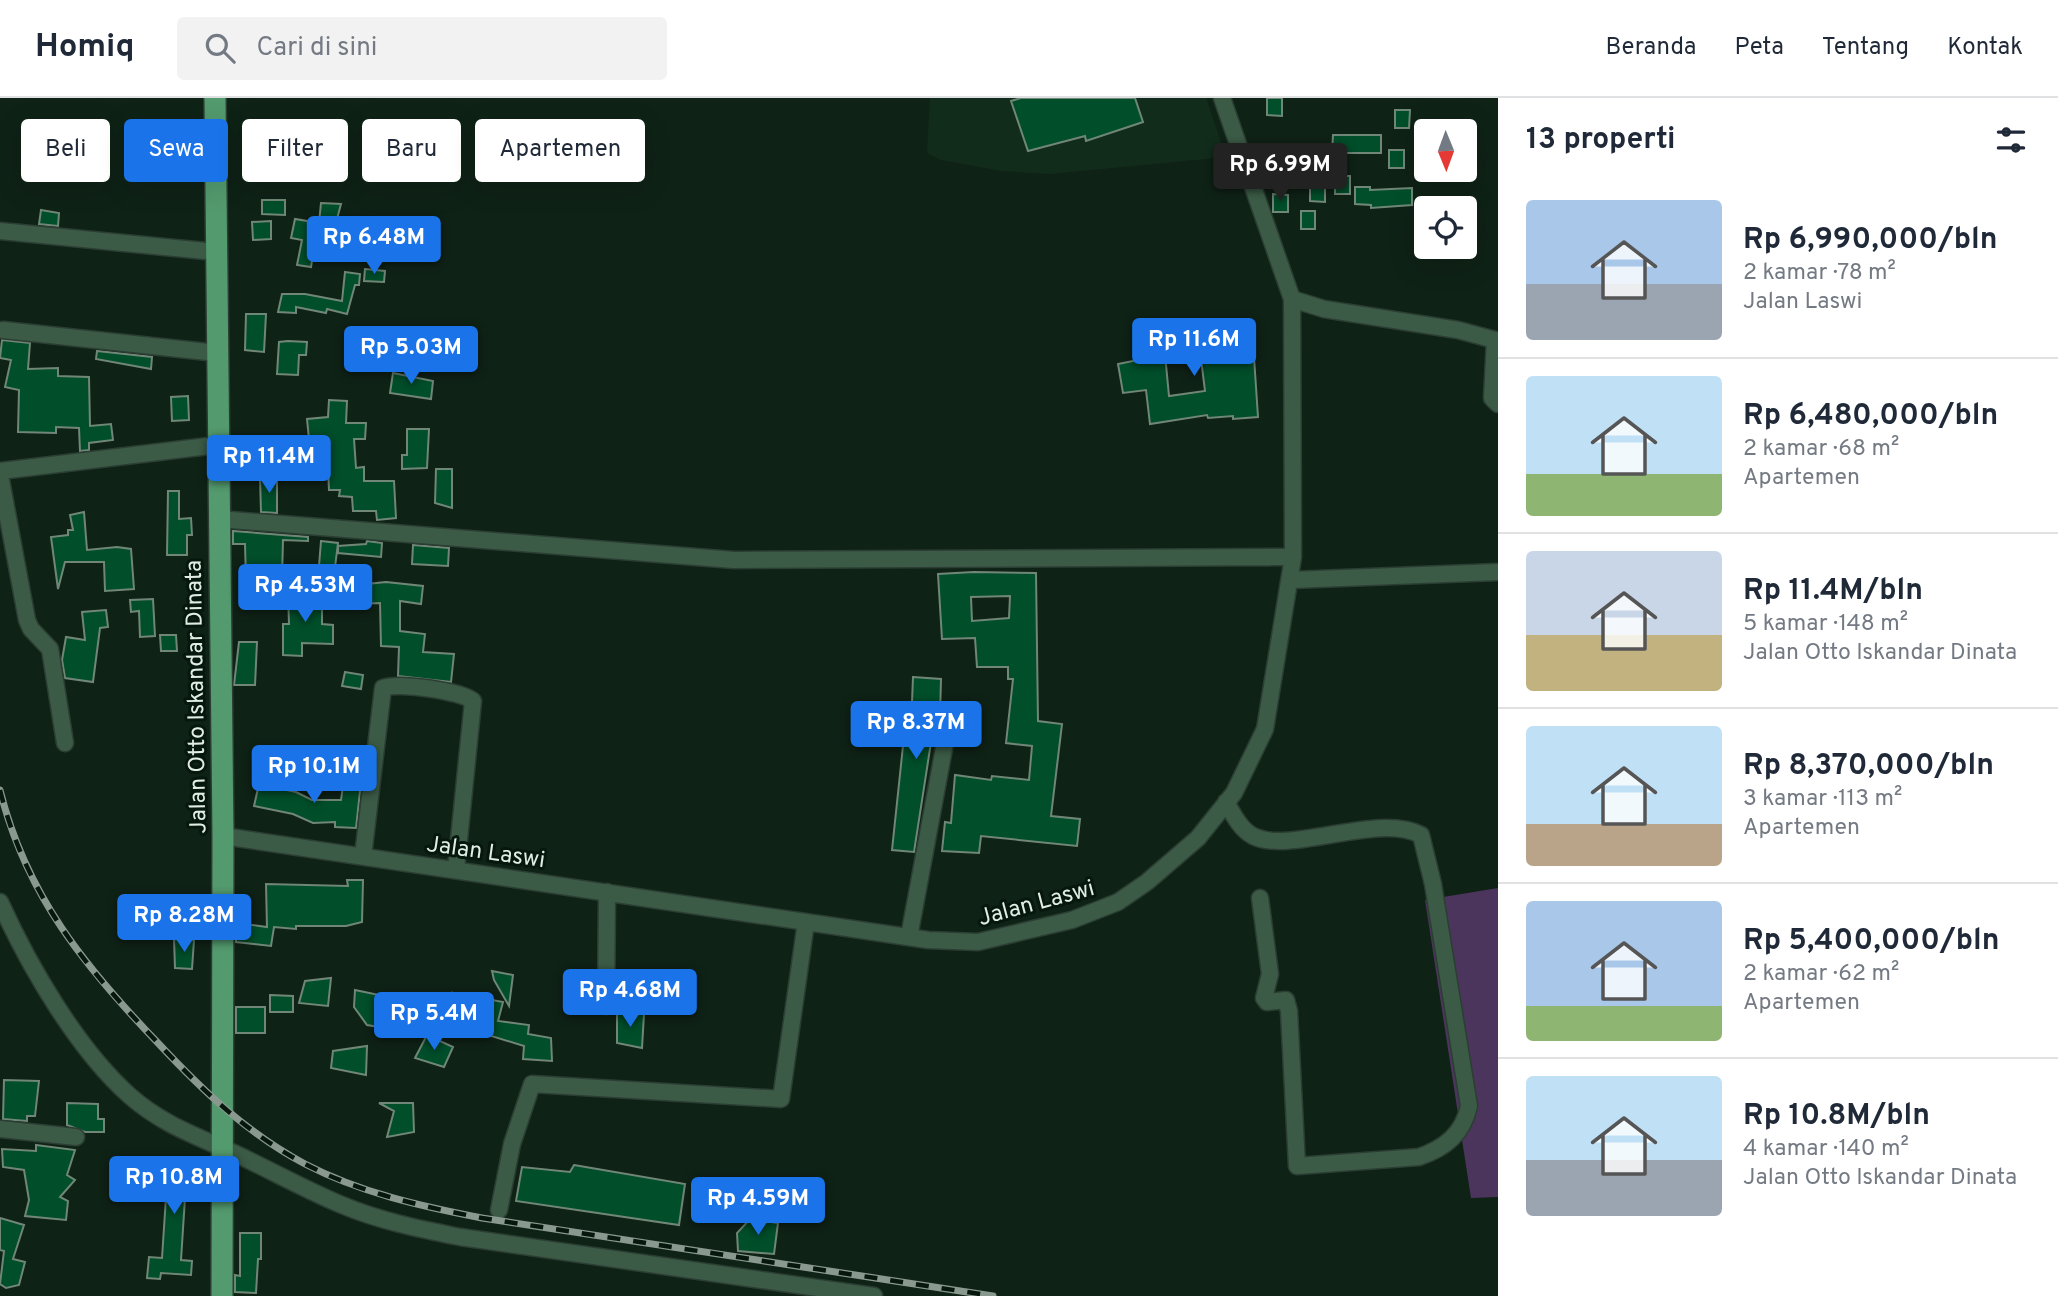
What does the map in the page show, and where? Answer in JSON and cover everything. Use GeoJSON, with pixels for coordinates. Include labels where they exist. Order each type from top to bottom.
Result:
{"type":"FeatureCollection","features":[{"type":"Feature","properties":{"kind":"main road","name":"Jalan Otto Iskandar Dinata"},"geometry":{"type":"LineString","coordinates":[[215,98],[223,836],[220,1147],[222,1296]]}},
{"type":"Feature","properties":{"kind":"street","name":"Jalan Laswi"},"geometry":{"type":"LineString","coordinates":[[223,836],[909,937],[978,943],[1072,920],[1118,902],[1174,861],[1226,802],[1245,773],[1265,729],[1293,557],[1292,299],[1222,98]]}},
{"type":"Feature","properties":{"kind":"street"},"geometry":{"type":"LineString","coordinates":[[0,231],[216,252]]}},
{"type":"Feature","properties":{"kind":"street"},"geometry":{"type":"LineString","coordinates":[[1292,299],[1324,309],[1458,330],[1495,340],[1492,398],[1498,404]]}},
{"type":"Feature","properties":{"kind":"street"},"geometry":{"type":"LineString","coordinates":[[2,330],[217,354]]}},
{"type":"Feature","properties":{"kind":"street"},"geometry":{"type":"LineString","coordinates":[[65,743],[50,649],[31,629],[27,620],[0,473],[217,445]]}},
{"type":"Feature","properties":{"kind":"street"},"geometry":{"type":"LineString","coordinates":[[219,519],[734,560],[1293,557]]}},
{"type":"Feature","properties":{"kind":"street"},"geometry":{"type":"LineString","coordinates":[[1291,580],[1498,572]]}},
{"type":"Feature","properties":{"kind":"street"},"geometry":{"type":"LineString","coordinates":[[363,856],[383,688],[393,685],[423,689],[465,696],[473,701],[456,869]]}},
{"type":"Feature","properties":{"kind":"street"},"geometry":{"type":"LineString","coordinates":[[909,937],[950,716]]}},
{"type":"Feature","properties":{"kind":"street"},"geometry":{"type":"LineString","coordinates":[[1226,802],[1242,827],[1268,841],[1376,830],[1411,830],[1421,835],[1433,884],[1469,1106],[1457,1136],[1437,1150],[1419,1157],[1297,1166],[1289,1011],[1286,1000],[1268,1002],[1264,999],[1270,974],[1261,898]]}},
{"type":"Feature","properties":{"kind":"street"},"geometry":{"type":"LineString","coordinates":[[606,1006],[607,892]]}},
{"type":"Feature","properties":{"kind":"street"},"geometry":{"type":"LineString","coordinates":[[0,902],[20,946],[67,1021],[129,1095],[171,1126],[342,1205],[419,1229],[532,1249],[874,1296]]}},
{"type":"Feature","properties":{"kind":"street"},"geometry":{"type":"LineString","coordinates":[[499,1210],[512,1144],[532,1084],[782,1099],[806,922]]}},
{"type":"Feature","properties":{"kind":"street"},"geometry":{"type":"LineString","coordinates":[[0,1129],[76,1137]]}},
{"type":"Feature","properties":{"kind":"shaded area"},"geometry":{"type":"Polygon","coordinates":[[[930,98],[1206,98],[1226,157],[1050,174],[1002,171],[941,160],[927,153],[930,98]]]}},
{"type":"Feature","properties":{"kind":"shaded area"},"geometry":{"type":"Polygon","coordinates":[[[1498,888],[1498,1197],[1471,1198],[1425,900],[1498,888]]]}},
{"type":"Feature","properties":{"kind":"building"},"geometry":{"type":"Polygon","coordinates":[[[1021,98],[1135,98],[1143,122],[1086,141],[1085,136],[1028,151],[1011,101],[1021,98]]]}},
{"type":"Feature","properties":{"kind":"building"},"geometry":{"type":"Polygon","coordinates":[[[1267,98],[1282,98],[1282,116],[1267,115],[1267,98]]]}},
{"type":"Feature","properties":{"kind":"building"},"geometry":{"type":"Polygon","coordinates":[[[1395,110],[1410,110],[1409,128],[1395,128],[1395,110]]]}},
{"type":"Feature","properties":{"kind":"building"},"geometry":{"type":"Polygon","coordinates":[[[1333,135],[1381,135],[1381,153],[1332,153],[1333,135]]]}},
{"type":"Feature","properties":{"kind":"building"},"geometry":{"type":"Polygon","coordinates":[[[1389,150],[1404,150],[1404,168],[1389,168],[1389,150]]]}},
{"type":"Feature","properties":{"kind":"building"},"geometry":{"type":"Polygon","coordinates":[[[1264,152],[1279,152],[1278,170],[1264,169],[1264,152]]]}},
{"type":"Feature","properties":{"kind":"building"},"geometry":{"type":"Polygon","coordinates":[[[1297,167],[1312,167],[1311,184],[1325,184],[1325,202],[1310,201],[1310,184],[1297,184],[1297,167]]]}},
{"type":"Feature","properties":{"kind":"building"},"geometry":{"type":"Polygon","coordinates":[[[1335,176],[1350,176],[1350,194],[1335,194],[1335,176]]]}},
{"type":"Feature","properties":{"kind":"building"},"geometry":{"type":"Polygon","coordinates":[[[1355,187],[1370,187],[1370,190],[1412,188],[1412,205],[1371,208],[1371,205],[1355,204],[1355,187]]]}},
{"type":"Feature","properties":{"kind":"building"},"geometry":{"type":"Polygon","coordinates":[[[1273,194],[1288,195],[1288,212],[1273,212],[1273,194]]]}},
{"type":"Feature","properties":{"kind":"building"},"geometry":{"type":"Polygon","coordinates":[[[262,200],[285,200],[285,215],[262,214],[262,200]]]}},
{"type":"Feature","properties":{"kind":"building"},"geometry":{"type":"Polygon","coordinates":[[[321,203],[341,204],[330,245],[315,242],[311,267],[297,265],[302,240],[291,238],[295,219],[319,223],[321,203]]]}},
{"type":"Feature","properties":{"kind":"building"},"geometry":{"type":"Polygon","coordinates":[[[41,210],[59,213],[58,226],[39,224],[41,210]]]}},
{"type":"Feature","properties":{"kind":"building"},"geometry":{"type":"Polygon","coordinates":[[[1301,211],[1315,211],[1315,229],[1301,229],[1301,211]]]}},
{"type":"Feature","properties":{"kind":"building"},"geometry":{"type":"Polygon","coordinates":[[[271,221],[271,239],[253,240],[252,222],[271,221]]]}},
{"type":"Feature","properties":{"kind":"building"},"geometry":{"type":"Polygon","coordinates":[[[418,236],[431,240],[425,257],[413,253],[418,236]]]}},
{"type":"Feature","properties":{"kind":"building"},"geometry":{"type":"Polygon","coordinates":[[[365,269],[385,271],[384,282],[364,281],[365,269]]]}},
{"type":"Feature","properties":{"kind":"building"},"geometry":{"type":"Polygon","coordinates":[[[345,272],[360,274],[359,285],[355,285],[347,314],[327,309],[326,313],[296,307],[296,313],[278,312],[282,294],[305,294],[342,301],[345,272]]]}},
{"type":"Feature","properties":{"kind":"building"},"geometry":{"type":"Polygon","coordinates":[[[246,314],[266,314],[264,352],[245,350],[246,314]]]}},
{"type":"Feature","properties":{"kind":"building"},"geometry":{"type":"Polygon","coordinates":[[[1202,329],[1203,346],[1253,342],[1258,417],[1233,419],[1233,416],[1208,418],[1207,415],[1150,424],[1146,390],[1123,393],[1118,364],[1153,357],[1151,333],[1202,329]],[[1200,351],[1165,354],[1169,396],[1205,391],[1200,351]]]}},
{"type":"Feature","properties":{"kind":"building"},"geometry":{"type":"Polygon","coordinates":[[[2,340],[30,343],[28,369],[58,368],[58,376],[89,377],[90,426],[111,424],[113,440],[89,443],[89,450],[80,451],[79,428],[56,427],[56,433],[18,432],[19,390],[5,387],[11,360],[0,358],[2,340]]]}},
{"type":"Feature","properties":{"kind":"building"},"geometry":{"type":"Polygon","coordinates":[[[279,342],[307,342],[306,355],[299,355],[298,375],[277,374],[279,342]]]}},
{"type":"Feature","properties":{"kind":"building"},"geometry":{"type":"Polygon","coordinates":[[[97,351],[152,357],[151,369],[96,359],[97,351]]]}},
{"type":"Feature","properties":{"kind":"building"},"geometry":{"type":"Polygon","coordinates":[[[393,373],[433,381],[431,399],[390,393],[393,373]]]}},
{"type":"Feature","properties":{"kind":"building"},"geometry":{"type":"Polygon","coordinates":[[[188,396],[189,420],[172,421],[171,397],[188,396]]]}},
{"type":"Feature","properties":{"kind":"building"},"geometry":{"type":"Polygon","coordinates":[[[329,400],[347,401],[346,423],[366,423],[365,439],[354,439],[356,468],[364,467],[364,481],[394,481],[396,518],[377,520],[376,511],[353,511],[352,497],[339,496],[340,490],[329,490],[328,468],[314,469],[314,463],[298,463],[298,449],[310,449],[307,419],[328,417],[329,400]]]}},
{"type":"Feature","properties":{"kind":"building"},"geometry":{"type":"Polygon","coordinates":[[[407,429],[429,429],[427,468],[402,469],[402,455],[407,455],[407,429]]]}},
{"type":"Feature","properties":{"kind":"building"},"geometry":{"type":"Polygon","coordinates":[[[436,469],[452,469],[452,508],[435,503],[436,469]]]}},
{"type":"Feature","properties":{"kind":"building"},"geometry":{"type":"Polygon","coordinates":[[[260,477],[277,477],[277,513],[261,512],[260,477]]]}},
{"type":"Feature","properties":{"kind":"building"},"geometry":{"type":"Polygon","coordinates":[[[168,491],[179,491],[179,519],[191,518],[192,535],[187,535],[187,555],[167,555],[168,491]]]}},
{"type":"Feature","properties":{"kind":"building"},"geometry":{"type":"Polygon","coordinates":[[[84,512],[87,550],[117,547],[131,549],[134,589],[105,591],[104,562],[65,562],[58,589],[51,537],[68,535],[68,530],[73,530],[70,515],[84,512]]]}},
{"type":"Feature","properties":{"kind":"building"},"geometry":{"type":"Polygon","coordinates":[[[233,531],[308,537],[308,541],[283,540],[282,578],[246,579],[245,544],[233,544],[233,531]]]}},
{"type":"Feature","properties":{"kind":"building"},"geometry":{"type":"Polygon","coordinates":[[[321,541],[338,543],[335,567],[319,566],[321,541]]]}},
{"type":"Feature","properties":{"kind":"building"},"geometry":{"type":"Polygon","coordinates":[[[367,541],[382,543],[381,557],[338,553],[338,546],[366,544],[367,541]]]}},
{"type":"Feature","properties":{"kind":"building"},"geometry":{"type":"Polygon","coordinates":[[[413,545],[449,548],[448,566],[412,564],[413,545]]]}},
{"type":"Feature","properties":{"kind":"building"},"geometry":{"type":"Polygon","coordinates":[[[1036,573],[1038,721],[1062,724],[1051,816],[1080,819],[1077,846],[981,836],[979,853],[942,851],[945,822],[951,823],[955,775],[991,780],[992,776],[1029,780],[1032,746],[1006,743],[1013,679],[1008,679],[1008,667],[977,667],[975,638],[942,639],[938,574],[1036,573]],[[1010,596],[971,597],[972,621],[1009,618],[1010,596]]]}},
{"type":"Feature","properties":{"kind":"building"},"geometry":{"type":"Polygon","coordinates":[[[386,582],[423,586],[421,604],[400,601],[400,631],[425,634],[423,652],[454,654],[451,682],[398,676],[399,647],[381,646],[380,603],[358,604],[357,585],[386,582]]]}},
{"type":"Feature","properties":{"kind":"building"},"geometry":{"type":"Polygon","coordinates":[[[308,592],[308,598],[322,598],[322,624],[333,625],[333,644],[302,643],[302,656],[283,655],[283,624],[289,624],[288,593],[308,592]]]}},
{"type":"Feature","properties":{"kind":"building"},"geometry":{"type":"Polygon","coordinates":[[[153,599],[155,636],[140,637],[139,611],[131,612],[130,600],[153,599]]]}},
{"type":"Feature","properties":{"kind":"building"},"geometry":{"type":"Polygon","coordinates":[[[106,610],[108,627],[100,628],[93,682],[65,678],[62,660],[66,637],[85,640],[82,612],[106,610]]]}},
{"type":"Feature","properties":{"kind":"building"},"geometry":{"type":"Polygon","coordinates":[[[160,635],[176,635],[177,651],[161,651],[160,635]]]}},
{"type":"Feature","properties":{"kind":"building"},"geometry":{"type":"Polygon","coordinates":[[[239,642],[257,642],[255,685],[234,685],[239,642]]]}},
{"type":"Feature","properties":{"kind":"building"},"geometry":{"type":"Polygon","coordinates":[[[345,672],[363,675],[361,689],[342,686],[345,672]]]}},
{"type":"Feature","properties":{"kind":"building"},"geometry":{"type":"Polygon","coordinates":[[[913,677],[941,679],[940,715],[938,723],[934,723],[914,852],[892,850],[905,727],[911,728],[913,677]]]}},
{"type":"Feature","properties":{"kind":"building"},"geometry":{"type":"Polygon","coordinates":[[[344,779],[361,782],[356,828],[335,827],[335,822],[313,823],[293,814],[254,806],[259,784],[296,792],[312,800],[341,800],[344,779]]]}},
{"type":"Feature","properties":{"kind":"building"},"geometry":{"type":"Polygon","coordinates":[[[347,880],[363,880],[362,922],[346,926],[296,926],[296,929],[274,927],[271,946],[236,942],[236,923],[267,927],[266,884],[348,886],[347,880]]]}},
{"type":"Feature","properties":{"kind":"building"},"geometry":{"type":"Polygon","coordinates":[[[174,939],[194,940],[192,969],[175,968],[174,939]]]}},
{"type":"Feature","properties":{"kind":"building"},"geometry":{"type":"Polygon","coordinates":[[[492,971],[513,975],[509,1006],[494,980],[492,971]]]}},
{"type":"Feature","properties":{"kind":"building"},"geometry":{"type":"Polygon","coordinates":[[[331,978],[328,1006],[299,1003],[305,981],[331,978]]]}},
{"type":"Feature","properties":{"kind":"building"},"geometry":{"type":"Polygon","coordinates":[[[355,990],[403,1000],[403,1031],[367,1025],[354,1007],[355,990]]]}},
{"type":"Feature","properties":{"kind":"building"},"geometry":{"type":"Polygon","coordinates":[[[454,993],[503,1002],[498,1021],[529,1025],[528,1034],[551,1038],[552,1061],[523,1059],[524,1046],[472,1030],[470,1009],[454,993]]]}},
{"type":"Feature","properties":{"kind":"building"},"geometry":{"type":"Polygon","coordinates":[[[270,995],[293,996],[293,1012],[270,1012],[270,995]]]}},
{"type":"Feature","properties":{"kind":"building"},"geometry":{"type":"Polygon","coordinates":[[[236,1007],[265,1007],[265,1033],[236,1033],[236,1007]]]}},
{"type":"Feature","properties":{"kind":"building"},"geometry":{"type":"Polygon","coordinates":[[[617,1011],[644,1014],[642,1048],[617,1043],[617,1011]]]}},
{"type":"Feature","properties":{"kind":"building"},"geometry":{"type":"Polygon","coordinates":[[[427,1035],[453,1047],[444,1067],[415,1058],[427,1035]]]}},
{"type":"Feature","properties":{"kind":"building"},"geometry":{"type":"Polygon","coordinates":[[[367,1046],[366,1075],[331,1068],[333,1051],[367,1046]]]}},
{"type":"Feature","properties":{"kind":"building"},"geometry":{"type":"Polygon","coordinates":[[[4,1080],[39,1081],[35,1116],[27,1116],[27,1121],[3,1119],[4,1080]]]}},
{"type":"Feature","properties":{"kind":"building"},"geometry":{"type":"Polygon","coordinates":[[[67,1103],[98,1104],[98,1119],[104,1119],[104,1132],[85,1132],[67,1125],[67,1103]]]}},
{"type":"Feature","properties":{"kind":"building"},"geometry":{"type":"Polygon","coordinates":[[[379,1103],[413,1103],[414,1132],[387,1137],[394,1111],[379,1103]]]}},
{"type":"Feature","properties":{"kind":"building"},"geometry":{"type":"Polygon","coordinates":[[[36,1145],[75,1150],[67,1175],[75,1180],[60,1197],[68,1201],[66,1220],[25,1216],[29,1200],[24,1170],[3,1167],[2,1149],[36,1151],[36,1145]]]}},
{"type":"Feature","properties":{"kind":"building"},"geometry":{"type":"Polygon","coordinates":[[[155,1164],[202,1165],[199,1199],[185,1198],[181,1260],[192,1261],[191,1275],[161,1273],[160,1279],[147,1278],[149,1257],[162,1258],[166,1197],[156,1196],[155,1164]]]}},
{"type":"Feature","properties":{"kind":"building"},"geometry":{"type":"Polygon","coordinates":[[[574,1165],[685,1184],[679,1225],[516,1201],[522,1167],[570,1172],[574,1165]]]}},
{"type":"Feature","properties":{"kind":"building"},"geometry":{"type":"Polygon","coordinates":[[[0,1218],[24,1225],[13,1259],[25,1262],[19,1285],[6,1288],[0,1284],[4,1251],[0,1250],[0,1218]]]}},
{"type":"Feature","properties":{"kind":"building"},"geometry":{"type":"Polygon","coordinates":[[[750,1219],[778,1223],[774,1254],[738,1251],[737,1233],[750,1219]]]}},
{"type":"Feature","properties":{"kind":"building"},"geometry":{"type":"Polygon","coordinates":[[[240,1233],[261,1233],[261,1259],[258,1259],[256,1293],[235,1292],[235,1275],[240,1276],[240,1233]]]}},
{"type":"Feature","properties":{"kind":"railway"},"geometry":{"type":"LineString","coordinates":[[0,790],[11,828],[42,896],[61,927],[106,986],[209,1094],[264,1139],[305,1164],[348,1183],[391,1197],[482,1218],[993,1296]]}}]}
